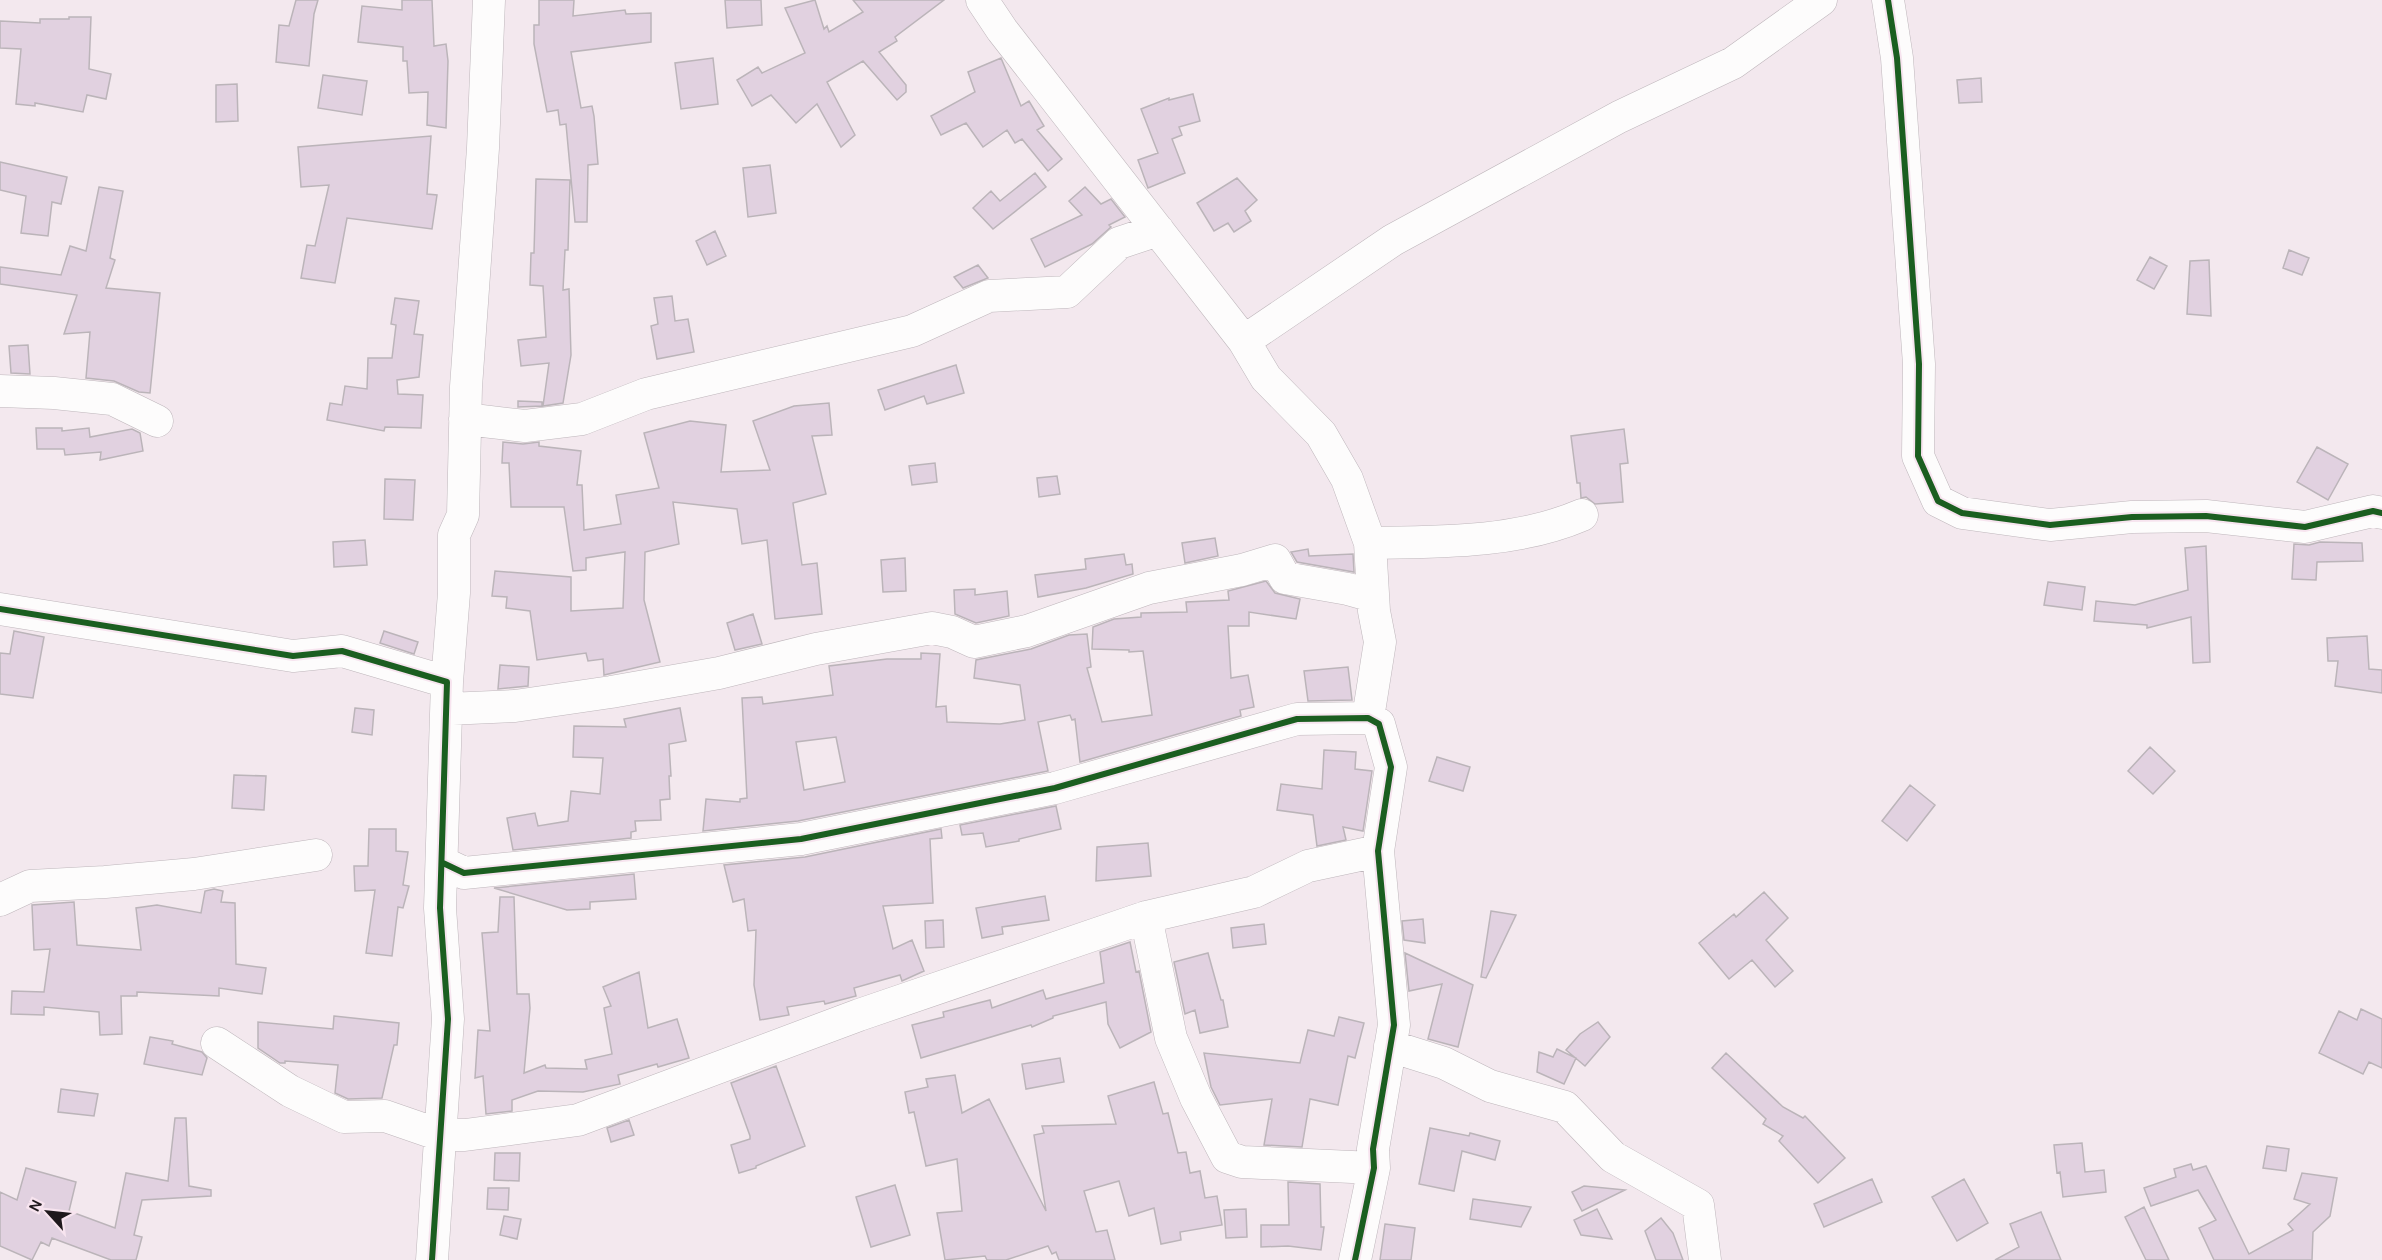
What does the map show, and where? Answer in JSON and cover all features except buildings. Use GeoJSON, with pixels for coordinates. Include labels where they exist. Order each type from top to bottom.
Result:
{"type":"FeatureCollection","features":[{"type":"Feature","properties":{"kind":"street"},"geometry":{"type":"LineString","coordinates":[[432,1260],[448,1019],[441,908],[447,695],[454,593],[454,535],[463,515],[465,419],[483,148],[489,0]]}},
{"type":"Feature","properties":{"kind":"street"},"geometry":{"type":"LineString","coordinates":[[982,0],[1002,30],[1244,341],[1266,378],[1321,434],[1347,479],[1370,543],[1373,596],[1380,642],[1368,718]]}},
{"type":"Feature","properties":{"kind":"street"},"geometry":{"type":"LineString","coordinates":[[1244,341],[1393,240],[1620,117],[1733,63],[1821,0]]}},
{"type":"Feature","properties":{"kind":"street"},"geometry":{"type":"LineString","coordinates":[[1888,0],[1897,58],[1919,364],[1918,456],[1938,501],[1962,513],[2050,525],[2132,517],[2206,516],[2305,528],[2373,511],[2382,513]]}},
{"type":"Feature","properties":{"kind":"street"},"geometry":{"type":"LineString","coordinates":[[465,419],[525,426],[582,418],[646,394],[912,331],[989,296],[1068,292],[1119,243],[1158,230]]}},
{"type":"Feature","properties":{"kind":"street"},"geometry":{"type":"LineString","coordinates":[[0,391],[54,393],[112,399],[157,421]]}},
{"type":"Feature","properties":{"kind":"street"},"geometry":{"type":"LineString","coordinates":[[1370,543],[1502,536],[1564,522],[1582,515]]}},
{"type":"Feature","properties":{"kind":"street"},"geometry":{"type":"LineString","coordinates":[[0,609],[293,656],[342,651],[447,695],[515,705],[611,692],[719,673],[816,649],[932,628],[952,632],[974,642],[1028,630],[1149,588],[1242,570],[1275,560],[1285,578],[1348,589],[1373,596]]}},
{"type":"Feature","properties":{"kind":"street"},"geometry":{"type":"LineString","coordinates":[[443,863],[464,873],[801,839],[1055,788],[1297,719],[1368,718],[1379,724],[1391,767],[1378,851],[1394,1025],[1373,1149],[1374,1168],[1355,1260]]}},
{"type":"Feature","properties":{"kind":"street"},"geometry":{"type":"LineString","coordinates":[[217,1042],[290,1091],[344,1117],[385,1116],[440,1135],[465,1135],[578,1120],[859,1016],[1146,917],[1254,892],[1308,866],[1378,851]]}},
{"type":"Feature","properties":{"kind":"street"},"geometry":{"type":"LineString","coordinates":[[0,900],[30,886],[194,874],[316,855]]}},
{"type":"Feature","properties":{"kind":"street"},"geometry":{"type":"LineString","coordinates":[[1146,917],[1171,1038],[1196,1098],[1227,1157],[1242,1162],[1374,1168]]}},
{"type":"Feature","properties":{"kind":"street"},"geometry":{"type":"LineString","coordinates":[[1390,1046],[1444,1063],[1490,1086],[1565,1107],[1613,1157],[1698,1205],[1705,1260]]}},
{"type":"Feature","properties":{"kind":"cycle path"},"geometry":{"type":"LineString","coordinates":[[1888,0],[1897,58],[1919,364],[1918,456],[1938,501],[1962,513],[2050,525],[2132,517],[2206,516],[2305,527],[2373,511],[2382,513]]}},
{"type":"Feature","properties":{"kind":"cycle path"},"geometry":{"type":"LineString","coordinates":[[0,609],[293,656],[342,651],[447,682],[440,908],[448,1019],[432,1260]]}},
{"type":"Feature","properties":{"kind":"cycle path"},"geometry":{"type":"LineString","coordinates":[[443,863],[464,873],[801,839],[1055,788],[1297,719],[1368,718],[1379,724],[1391,767],[1378,851],[1394,1025],[1373,1149],[1374,1168],[1355,1260]]}}]}
